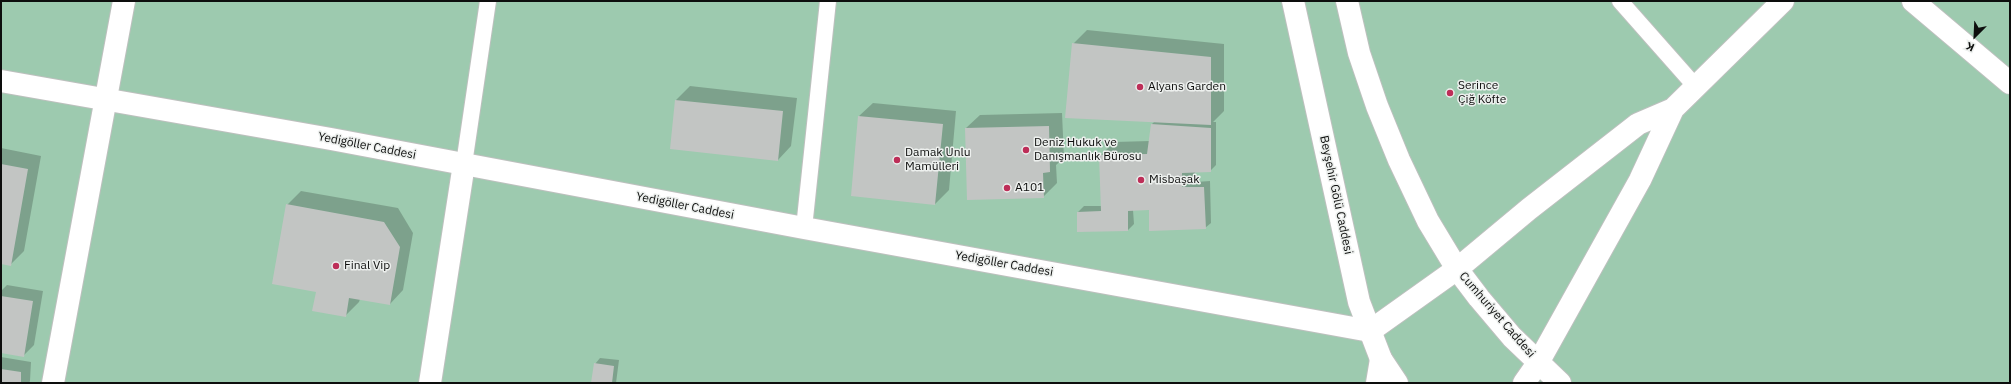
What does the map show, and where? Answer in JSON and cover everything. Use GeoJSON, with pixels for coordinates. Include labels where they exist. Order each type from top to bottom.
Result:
{"type":"FeatureCollection","features":[{"type":"Feature","properties":{"kind":"street"},"geometry":{"type":"LineString","coordinates":[[53,383],[124,1]]}},
{"type":"Feature","properties":{"kind":"street","name":"Beyşehir Gölü Caddesi"},"geometry":{"type":"LineString","coordinates":[[1293,1],[1359,302],[1381,359],[1397,383]]}},
{"type":"Feature","properties":{"kind":"street","name":"Cumhuriyet Caddesi"},"geometry":{"type":"LineString","coordinates":[[1348,1],[1359,53],[1377,106],[1399,160],[1428,221],[1458,269],[1512,337],[1560,383]]}},
{"type":"Feature","properties":{"kind":"street"},"geometry":{"type":"LineString","coordinates":[[1370,330],[1458,269],[1529,209],[1638,124],[1673,109],[1783,1]]}},
{"type":"Feature","properties":{"kind":"street"},"geometry":{"type":"LineString","coordinates":[[1913,1],[2010,83]]}},
{"type":"Feature","properties":{"kind":"street","name":"Yedigöller Caddesi"},"geometry":{"type":"LineString","coordinates":[[1,81],[1370,330]]}},
{"type":"Feature","properties":{"kind":"street"},"geometry":{"type":"LineString","coordinates":[[1524,383],[1538,363],[1640,180],[1673,109]]}},
{"type":"Feature","properties":{"kind":"street"},"geometry":{"type":"LineString","coordinates":[[430,383],[464,164]]}},
{"type":"Feature","properties":{"kind":"street"},"geometry":{"type":"LineString","coordinates":[[1377,383],[1381,359]]}},
{"type":"Feature","properties":{"kind":"lane"},"geometry":{"type":"LineString","coordinates":[[464,164],[488,1]]}},
{"type":"Feature","properties":{"kind":"lane"},"geometry":{"type":"LineString","coordinates":[[804,228],[828,1]]}},
{"type":"Feature","properties":{"kind":"lane"},"geometry":{"type":"LineString","coordinates":[[1620,1],[1696,87]]}},
{"type":"Feature","properties":{"kind":"green space"},"geometry":{"type":"Polygon","coordinates":[[[1,1],[2010,1],[2010,383],[1,383],[1,1]]]}},
{"type":"Feature","properties":{"kind":"building","name":"Alyans Garden"},"geometry":{"type":"Polygon","coordinates":[[[1072,43],[1211,57],[1211,125],[1065,118],[1072,43]]]}},
{"type":"Feature","properties":{"kind":"building"},"geometry":{"type":"Polygon","coordinates":[[[675,100],[783,111],[778,161],[670,149],[675,100]]]}},
{"type":"Feature","properties":{"kind":"building","name":"Damak Unlu Mamülleri"},"geometry":{"type":"Polygon","coordinates":[[[858,116],[943,124],[935,205],[851,196],[858,116]]]}},
{"type":"Feature","properties":{"kind":"building"},"geometry":{"type":"Polygon","coordinates":[[[1151,124],[1211,128],[1211,172],[1182,173],[1182,187],[1204,187],[1206,229],[1149,231],[1149,210],[1128,211],[1128,231],[1077,232],[1077,212],[1101,211],[1099,155],[1147,154],[1151,124]]]}},
{"type":"Feature","properties":{"kind":"building"},"geometry":{"type":"Polygon","coordinates":[[[1049,126],[1050,172],[1043,173],[1044,198],[967,200],[965,128],[1049,126]]]}},
{"type":"Feature","properties":{"kind":"building"},"geometry":{"type":"Polygon","coordinates":[[[1,164],[28,169],[11,266],[1,264],[1,164]]]}},
{"type":"Feature","properties":{"kind":"building","name":"Final Vip"},"geometry":{"type":"Polygon","coordinates":[[[286,204],[384,222],[400,247],[390,305],[349,298],[346,317],[312,311],[316,292],[272,284],[286,204]]]}},
{"type":"Feature","properties":{"kind":"building"},"geometry":{"type":"Polygon","coordinates":[[[1,296],[33,301],[24,357],[1,353],[1,296]]]}},
{"type":"Feature","properties":{"kind":"building"},"geometry":{"type":"Polygon","coordinates":[[[594,363],[614,366],[612,383],[591,383],[594,363]]]}},
{"type":"Feature","properties":{"kind":"building"},"geometry":{"type":"Polygon","coordinates":[[[1,369],[21,372],[21,383],[1,383],[1,369]]]}},
{"type":"Feature","properties":{"kind":"place","name":"Alyans Garden"},"geometry":{"type":"Point","coordinates":[1140,87]}},
{"type":"Feature","properties":{"kind":"place","name":"Serince Çiğ Köfte"},"geometry":{"type":"Point","coordinates":[1450,93]}},
{"type":"Feature","properties":{"kind":"place","name":"Deniz Hukuk ve Danışmanlık Bürosu"},"geometry":{"type":"Point","coordinates":[1026,150]}},
{"type":"Feature","properties":{"kind":"place","name":"Damak Unlu Mamülleri"},"geometry":{"type":"Point","coordinates":[897,160]}},
{"type":"Feature","properties":{"kind":"place","name":"Misbaşak"},"geometry":{"type":"Point","coordinates":[1141,180]}},
{"type":"Feature","properties":{"kind":"place","name":"A101"},"geometry":{"type":"Point","coordinates":[1007,188]}},
{"type":"Feature","properties":{"kind":"place","name":"Final Vip"},"geometry":{"type":"Point","coordinates":[336,266]}}]}
